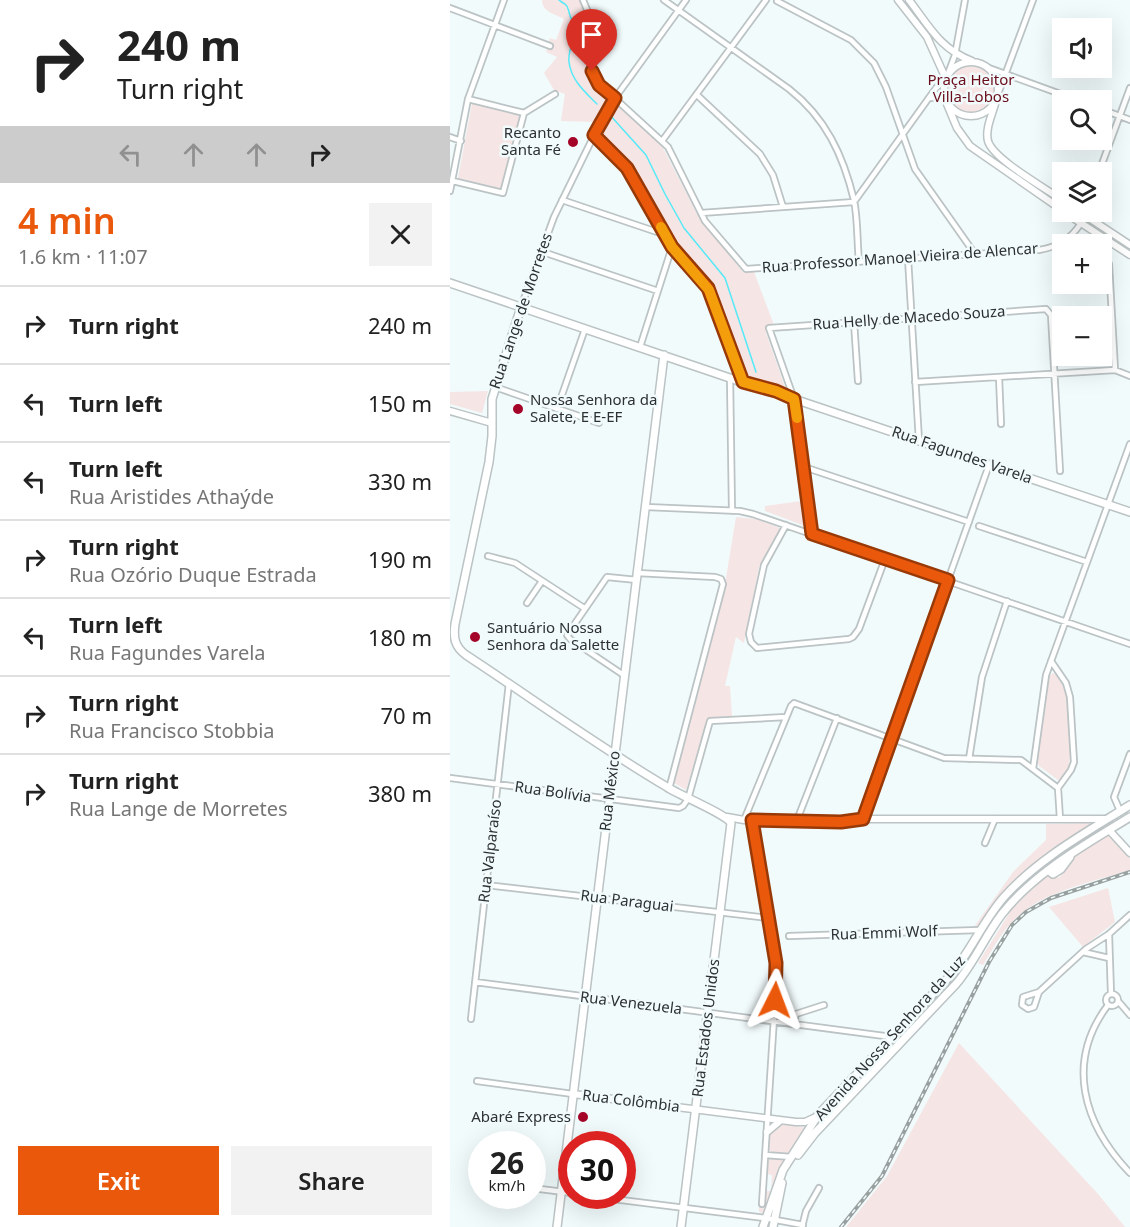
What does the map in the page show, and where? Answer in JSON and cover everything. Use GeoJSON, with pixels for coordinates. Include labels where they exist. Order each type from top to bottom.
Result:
{"type":"FeatureCollection","features":[{"type":"Feature","properties":{"kind":"main road","name":"Rua Fagundes Varela"},"geometry":{"type":"LineString","coordinates":[[450,283],[1130,512]]}},
{"type":"Feature","properties":{"kind":"main road","name":"Rua Lange de Morretes"},"geometry":{"type":"LineString","coordinates":[[509,683],[461,651],[455,643],[455,624],[489,462],[491,404],[521,307]]}},
{"type":"Feature","properties":{"kind":"main road","name":"Rua México"},"geometry":{"type":"LineString","coordinates":[[568,1131],[664,355]]}},
{"type":"Feature","properties":{"kind":"main road"},"geometry":{"type":"LineString","coordinates":[[509,683],[669,789],[727,816]]}},
{"type":"Feature","properties":{"kind":"main road"},"geometry":{"type":"LineString","coordinates":[[613,769],[623,765],[638,768]]}},
{"type":"Feature","properties":{"kind":"main road","name":"Avenida Nossa Senhora da Luz"},"geometry":{"type":"LineString","coordinates":[[763,1227],[780,1176],[818,1115],[956,970],[980,930],[1004,897],[1028,873],[1050,856],[1130,805]]}},
{"type":"Feature","properties":{"kind":"main road","name":"Rua Estados Unidos"},"geometry":{"type":"LineString","coordinates":[[681,1227],[731,830],[731,822],[727,816]]}},
{"type":"Feature","properties":{"kind":"main road","name":"Avenida Nossa Senhora da Luz"},"geometry":{"type":"LineString","coordinates":[[773,1224],[780,1188],[793,1157],[956,984],[973,962],[1002,915],[1017,897],[1048,870],[1130,817]]}},
{"type":"Feature","properties":{"kind":"main road"},"geometry":{"type":"LineString","coordinates":[[1048,870],[1047,864],[1050,856]]}},
{"type":"Feature","properties":{"kind":"main road","name":"Rua México"},"geometry":{"type":"LineString","coordinates":[[557,1227],[559,1209]]}},
{"type":"Feature","properties":{"kind":"street"},"geometry":{"type":"LineString","coordinates":[[450,191],[468,99],[504,0]]}},
{"type":"Feature","properties":{"kind":"street"},"geometry":{"type":"LineString","coordinates":[[583,0],[591,16],[596,36],[591,60],[592,71],[599,85],[662,141],[676,161],[701,213],[854,202],[936,88],[956,66],[972,62]]}},
{"type":"Feature","properties":{"kind":"street"},"geometry":{"type":"LineString","coordinates":[[664,0],[789,89],[816,114],[835,145],[854,202],[859,261]]}},
{"type":"Feature","properties":{"kind":"street","name":"Rua Lange de Morretes"},"geometry":{"type":"LineString","coordinates":[[521,307],[540,251],[594,135],[615,98],[686,0]]}},
{"type":"Feature","properties":{"kind":"street"},"geometry":{"type":"LineString","coordinates":[[662,141],[766,0]]}},
{"type":"Feature","properties":{"kind":"street"},"geometry":{"type":"LineString","coordinates":[[898,0],[927,37],[946,79]]}},
{"type":"Feature","properties":{"kind":"street"},"geometry":{"type":"LineString","coordinates":[[909,0],[936,36],[955,55],[972,62],[982,63],[989,68],[1052,91]]}},
{"type":"Feature","properties":{"kind":"street"},"geometry":{"type":"LineString","coordinates":[[965,0],[955,55],[944,88],[954,123],[970,146],[1052,203]]}},
{"type":"Feature","properties":{"kind":"street"},"geometry":{"type":"LineString","coordinates":[[1033,0],[997,97],[988,129],[988,140],[992,149],[1002,160],[1052,193]]}},
{"type":"Feature","properties":{"kind":"street"},"geometry":{"type":"LineString","coordinates":[[777,1],[844,36],[869,56],[882,77],[920,178],[975,254]]}},
{"type":"Feature","properties":{"kind":"street"},"geometry":{"type":"LineString","coordinates":[[450,8],[550,46]]}},
{"type":"Feature","properties":{"kind":"street"},"geometry":{"type":"LineString","coordinates":[[930,98],[946,99],[958,113],[967,116],[984,113],[997,97],[998,84],[989,68]]}},
{"type":"Feature","properties":{"kind":"street"},"geometry":{"type":"LineString","coordinates":[[1103,162],[1130,88]]}},
{"type":"Feature","properties":{"kind":"street"},"geometry":{"type":"LineString","coordinates":[[453,181],[503,193],[524,113],[555,94]]}},
{"type":"Feature","properties":{"kind":"street"},"geometry":{"type":"LineString","coordinates":[[697,95],[760,154],[773,175],[783,207]]}},
{"type":"Feature","properties":{"kind":"street"},"geometry":{"type":"LineString","coordinates":[[468,99],[524,113]]}},
{"type":"Feature","properties":{"kind":"street"},"geometry":{"type":"LineString","coordinates":[[1112,113],[1130,120]]}},
{"type":"Feature","properties":{"kind":"street"},"geometry":{"type":"LineString","coordinates":[[594,135],[631,173],[672,247],[709,290],[743,382]]}},
{"type":"Feature","properties":{"kind":"street"},"geometry":{"type":"LineString","coordinates":[[450,137],[460,141]]}},
{"type":"Feature","properties":{"kind":"street"},"geometry":{"type":"LineString","coordinates":[[562,200],[666,235]]}},
{"type":"Feature","properties":{"kind":"street","name":"Rua Professor Manoel Vieira de Alencar"},"geometry":{"type":"LineString","coordinates":[[701,213],[746,269],[1047,249],[1070,237],[1081,223]]}},
{"type":"Feature","properties":{"kind":"street"},"geometry":{"type":"LineString","coordinates":[[1097,222],[1130,245]]}},
{"type":"Feature","properties":{"kind":"street"},"geometry":{"type":"LineString","coordinates":[[1081,223],[1130,255]]}},
{"type":"Feature","properties":{"kind":"street"},"geometry":{"type":"LineString","coordinates":[[640,347],[672,247]]}},
{"type":"Feature","properties":{"kind":"street"},"geometry":{"type":"LineString","coordinates":[[540,251],[658,291]]}},
{"type":"Feature","properties":{"kind":"street"},"geometry":{"type":"LineString","coordinates":[[908,258],[919,441]]}},
{"type":"Feature","properties":{"kind":"street"},"geometry":{"type":"LineString","coordinates":[[1110,294],[1114,370]]}},
{"type":"Feature","properties":{"kind":"street","name":"Rua Helly de Macedo Souza"},"geometry":{"type":"LineString","coordinates":[[794,399],[769,328],[1043,309],[1048,310],[1051,315],[1054,374]]}},
{"type":"Feature","properties":{"kind":"street"},"geometry":{"type":"LineString","coordinates":[[854,322],[858,381]]}},
{"type":"Feature","properties":{"kind":"street"},"geometry":{"type":"LineString","coordinates":[[557,409],[585,328]]}},
{"type":"Feature","properties":{"kind":"street"},"geometry":{"type":"LineString","coordinates":[[915,382],[1114,370],[1130,376]]}},
{"type":"Feature","properties":{"kind":"street"},"geometry":{"type":"LineString","coordinates":[[1054,374],[1060,471]]}},
{"type":"Feature","properties":{"kind":"street"},"geometry":{"type":"LineString","coordinates":[[730,377],[732,511]]}},
{"type":"Feature","properties":{"kind":"street"},"geometry":{"type":"LineString","coordinates":[[999,377],[1001,424]]}},
{"type":"Feature","properties":{"kind":"street"},"geometry":{"type":"LineString","coordinates":[[495,387],[599,423]]}},
{"type":"Feature","properties":{"kind":"street"},"geometry":{"type":"LineString","coordinates":[[794,399],[812,534]]}},
{"type":"Feature","properties":{"kind":"street"},"geometry":{"type":"LineString","coordinates":[[450,411],[492,423]]}},
{"type":"Feature","properties":{"kind":"street"},"geometry":{"type":"LineString","coordinates":[[1033,769],[1046,678],[1051,661],[1130,444]]}},
{"type":"Feature","properties":{"kind":"street"},"geometry":{"type":"LineString","coordinates":[[863,819],[989,465]]}},
{"type":"Feature","properties":{"kind":"street"},"geometry":{"type":"LineString","coordinates":[[803,467],[969,522]]}},
{"type":"Feature","properties":{"kind":"street"},"geometry":{"type":"LineString","coordinates":[[646,507],[753,514],[1130,644]]}},
{"type":"Feature","properties":{"kind":"street"},"geometry":{"type":"LineString","coordinates":[[786,525],[763,571],[749,634],[751,642],[757,648],[853,637],[860,629],[885,559]]}},
{"type":"Feature","properties":{"kind":"street"},"geometry":{"type":"LineString","coordinates":[[979,526],[1087,562]]}},
{"type":"Feature","properties":{"kind":"street"},"geometry":{"type":"LineString","coordinates":[[488,556],[515,563],[584,608]]}},
{"type":"Feature","properties":{"kind":"street"},"geometry":{"type":"LineString","coordinates":[[625,676],[568,637],[568,632],[607,577],[715,577],[722,581],[723,586],[669,789]]}},
{"type":"Feature","properties":{"kind":"street"},"geometry":{"type":"LineString","coordinates":[[527,603],[542,581]]}},
{"type":"Feature","properties":{"kind":"street"},"geometry":{"type":"LineString","coordinates":[[969,759],[982,678],[1007,601]]}},
{"type":"Feature","properties":{"kind":"street"},"geometry":{"type":"LineString","coordinates":[[1051,661],[1066,683],[1071,703],[1073,767],[1058,788],[1060,819]]}},
{"type":"Feature","properties":{"kind":"street","name":"Rua Valparaíso"},"geometry":{"type":"LineString","coordinates":[[471,1020],[509,683]]}},
{"type":"Feature","properties":{"kind":"street"},"geometry":{"type":"LineString","coordinates":[[731,830],[737,823],[744,820],[786,717],[794,703],[944,758],[1021,760],[1058,788]]}},
{"type":"Feature","properties":{"kind":"street"},"geometry":{"type":"LineString","coordinates":[[688,799],[710,721],[786,717]]}},
{"type":"Feature","properties":{"kind":"street"},"geometry":{"type":"LineString","coordinates":[[797,820],[837,718]]}},
{"type":"Feature","properties":{"kind":"street"},"geometry":{"type":"LineString","coordinates":[[1119,812],[1114,797],[1130,754]]}},
{"type":"Feature","properties":{"kind":"street","name":"Rua Bolívia"},"geometry":{"type":"LineString","coordinates":[[450,778],[675,808],[683,807],[688,799]]}},
{"type":"Feature","properties":{"kind":"street"},"geometry":{"type":"LineString","coordinates":[[727,816],[744,820],[841,822],[863,819],[1108,819]]}},
{"type":"Feature","properties":{"kind":"street"},"geometry":{"type":"LineString","coordinates":[[985,843],[995,819]]}},
{"type":"Feature","properties":{"kind":"street"},"geometry":{"type":"LineString","coordinates":[[752,820],[777,970],[762,1204]]}},
{"type":"Feature","properties":{"kind":"street"},"geometry":{"type":"LineString","coordinates":[[1110,830],[1130,853]]}},
{"type":"Feature","properties":{"kind":"street","name":"Rua Paraguai"},"geometry":{"type":"LineString","coordinates":[[486,885],[769,918]]}},
{"type":"Feature","properties":{"kind":"street"},"geometry":{"type":"LineString","coordinates":[[1039,992],[1083,952],[1109,934],[1130,915]]}},
{"type":"Feature","properties":{"kind":"street","name":"Rua Emmi Wolf"},"geometry":{"type":"LineString","coordinates":[[789,936],[980,930]]}},
{"type":"Feature","properties":{"kind":"street"},"geometry":{"type":"LineString","coordinates":[[1109,934],[1111,994],[1106,999],[1108,1005],[1089,1036],[1084,1055],[1083,1078],[1088,1101],[1100,1131],[1111,1150],[1130,1173]]}},
{"type":"Feature","properties":{"kind":"street"},"geometry":{"type":"LineString","coordinates":[[1083,952],[1109,958]]}},
{"type":"Feature","properties":{"kind":"street"},"geometry":{"type":"LineString","coordinates":[[1076,959],[1091,954]]}},
{"type":"Feature","properties":{"kind":"street","name":"Rua Venezuela"},"geometry":{"type":"LineString","coordinates":[[475,982],[893,1037]]}},
{"type":"Feature","properties":{"kind":"street"},"geometry":{"type":"LineString","coordinates":[[1111,994],[1116,996],[1130,1015]]}},
{"type":"Feature","properties":{"kind":"street"},"geometry":{"type":"LineString","coordinates":[[1108,1005],[1114,1005],[1118,1001]]}},
{"type":"Feature","properties":{"kind":"street"},"geometry":{"type":"LineString","coordinates":[[793,1024],[796,1014],[824,1005]]}},
{"type":"Feature","properties":{"kind":"street","name":"Rua Colômbia"},"geometry":{"type":"LineString","coordinates":[[477,1081],[767,1119],[805,1122],[818,1115]]}},
{"type":"Feature","properties":{"kind":"street"},"geometry":{"type":"LineString","coordinates":[[767,1132],[781,1120]]}},
{"type":"Feature","properties":{"kind":"street"},"geometry":{"type":"LineString","coordinates":[[765,1155],[793,1157]]}},
{"type":"Feature","properties":{"kind":"street"},"geometry":{"type":"LineString","coordinates":[[636,1202],[765,1218],[773,1224],[803,1226],[809,1203],[819,1188]]}},
{"type":"Feature","properties":{"kind":"green space"},"geometry":{"type":"Polygon","coordinates":[[[542,0],[580,0],[586,13],[592,37],[588,58],[589,72],[597,86],[609,97],[595,122],[561,121],[565,94],[554,90],[544,73],[557,57],[546,52],[550,38],[556,40],[564,19],[547,10],[542,0]]]}},
{"type":"Feature","properties":{"kind":"green space","name":"Praça Heitor Villa-Lobos"},"geometry":{"type":"Polygon","coordinates":[[[971,64],[980,66],[991,75],[996,89],[994,98],[985,109],[971,114],[962,112],[951,103],[946,89],[948,80],[957,69],[971,64]]]}},
{"type":"Feature","properties":{"kind":"green space"},"geometry":{"type":"Polygon","coordinates":[[[616,102],[661,144],[697,214],[743,272],[754,272],[774,325],[768,327],[766,333],[786,390],[746,376],[711,287],[673,244],[631,169],[597,134],[616,102]]]}},
{"type":"Feature","properties":{"kind":"green space"},"geometry":{"type":"Polygon","coordinates":[[[472,103],[520,115],[502,189],[458,178],[472,103]]]}},
{"type":"Feature","properties":{"kind":"green space"},"geometry":{"type":"Polygon","coordinates":[[[488,391],[482,413],[450,404],[450,392],[488,391]]]}},
{"type":"Feature","properties":{"kind":"green space"},"geometry":{"type":"Polygon","coordinates":[[[801,501],[805,526],[765,511],[765,506],[801,501]]]}},
{"type":"Feature","properties":{"kind":"green space"},"geometry":{"type":"Polygon","coordinates":[[[736,517],[757,519],[780,528],[759,567],[744,643],[736,637],[725,686],[730,686],[732,716],[708,718],[686,790],[674,783],[725,584],[736,517]]]}},
{"type":"Feature","properties":{"kind":"green space"},"geometry":{"type":"Polygon","coordinates":[[[1053,673],[1064,687],[1070,730],[1068,769],[1064,778],[1058,780],[1039,766],[1037,759],[1049,676],[1053,673]]]}},
{"type":"Feature","properties":{"kind":"green space"},"geometry":{"type":"Polygon","coordinates":[[[1096,823],[1020,875],[1004,891],[979,927],[974,927],[1013,872],[1046,840],[1046,824],[1096,823]]]}},
{"type":"Feature","properties":{"kind":"green space"},"geometry":{"type":"Polygon","coordinates":[[[1107,834],[1130,858],[1130,870],[1067,889],[1037,903],[1012,922],[983,965],[978,963],[1012,909],[1046,876],[1060,877],[1073,857],[1107,834]]]}},
{"type":"Feature","properties":{"kind":"green space"},"geometry":{"type":"Polygon","coordinates":[[[1108,888],[1115,922],[1083,947],[1049,907],[1108,888]]]}},
{"type":"Feature","properties":{"kind":"green space"},"geometry":{"type":"Polygon","coordinates":[[[959,1043],[1098,1194],[1125,1227],[846,1227],[887,1176],[959,1043]]]}},
{"type":"Feature","properties":{"kind":"green space"},"geometry":{"type":"Polygon","coordinates":[[[781,1124],[808,1128],[790,1154],[772,1152],[767,1149],[770,1132],[781,1124]]]}},
{"type":"Feature","properties":{"kind":"green space"},"geometry":{"type":"Polygon","coordinates":[[[772,1158],[787,1159],[775,1181],[764,1213],[759,1212],[759,1206],[764,1206],[765,1191],[771,1191],[772,1175],[766,1174],[767,1162],[772,1158]]]}},
{"type":"Feature","properties":{"kind":"waterway"},"geometry":{"type":"LineString","coordinates":[[559,0],[567,6],[575,30],[569,55],[570,68],[579,85],[597,104]]}},
{"type":"Feature","properties":{"kind":"waterway"},"geometry":{"type":"LineString","coordinates":[[609,114],[646,155],[684,228],[725,278],[756,372]]}},
{"type":"Feature","properties":{"kind":"railway"},"geometry":{"type":"LineString","coordinates":[[841,1227],[882,1176],[989,962],[1012,925],[1026,912],[1051,898],[1130,872]]}},
{"type":"Feature","properties":{"kind":"slow traffic"},"geometry":{"type":"LineString","coordinates":[[661,227],[672,247],[709,290],[743,382],[788,395],[794,399],[797,418]]}},
{"type":"Feature","properties":{"kind":"place","name":"Recanto Santa Fé"},"geometry":{"type":"Point","coordinates":[573,142]}},
{"type":"Feature","properties":{"kind":"place","name":"Nossa Senhora da Salete, E E-EF"},"geometry":{"type":"Point","coordinates":[518,409]}},
{"type":"Feature","properties":{"kind":"place","name":"Santuário Nossa Senhora da Salette"},"geometry":{"type":"Point","coordinates":[475,637]}},
{"type":"Feature","properties":{"kind":"place","name":"Abaré Express"},"geometry":{"type":"Point","coordinates":[583,1117]}},
{"type":"Feature","properties":{"kind":"route"},"geometry":{"type":"LineString","coordinates":[[592,71],[599,85],[615,98],[594,135],[627,168],[672,247],[708,288],[743,382],[788,395],[794,399],[812,534],[948,580],[863,819],[841,822],[752,820],[776,963],[775,1000]]}}]}
